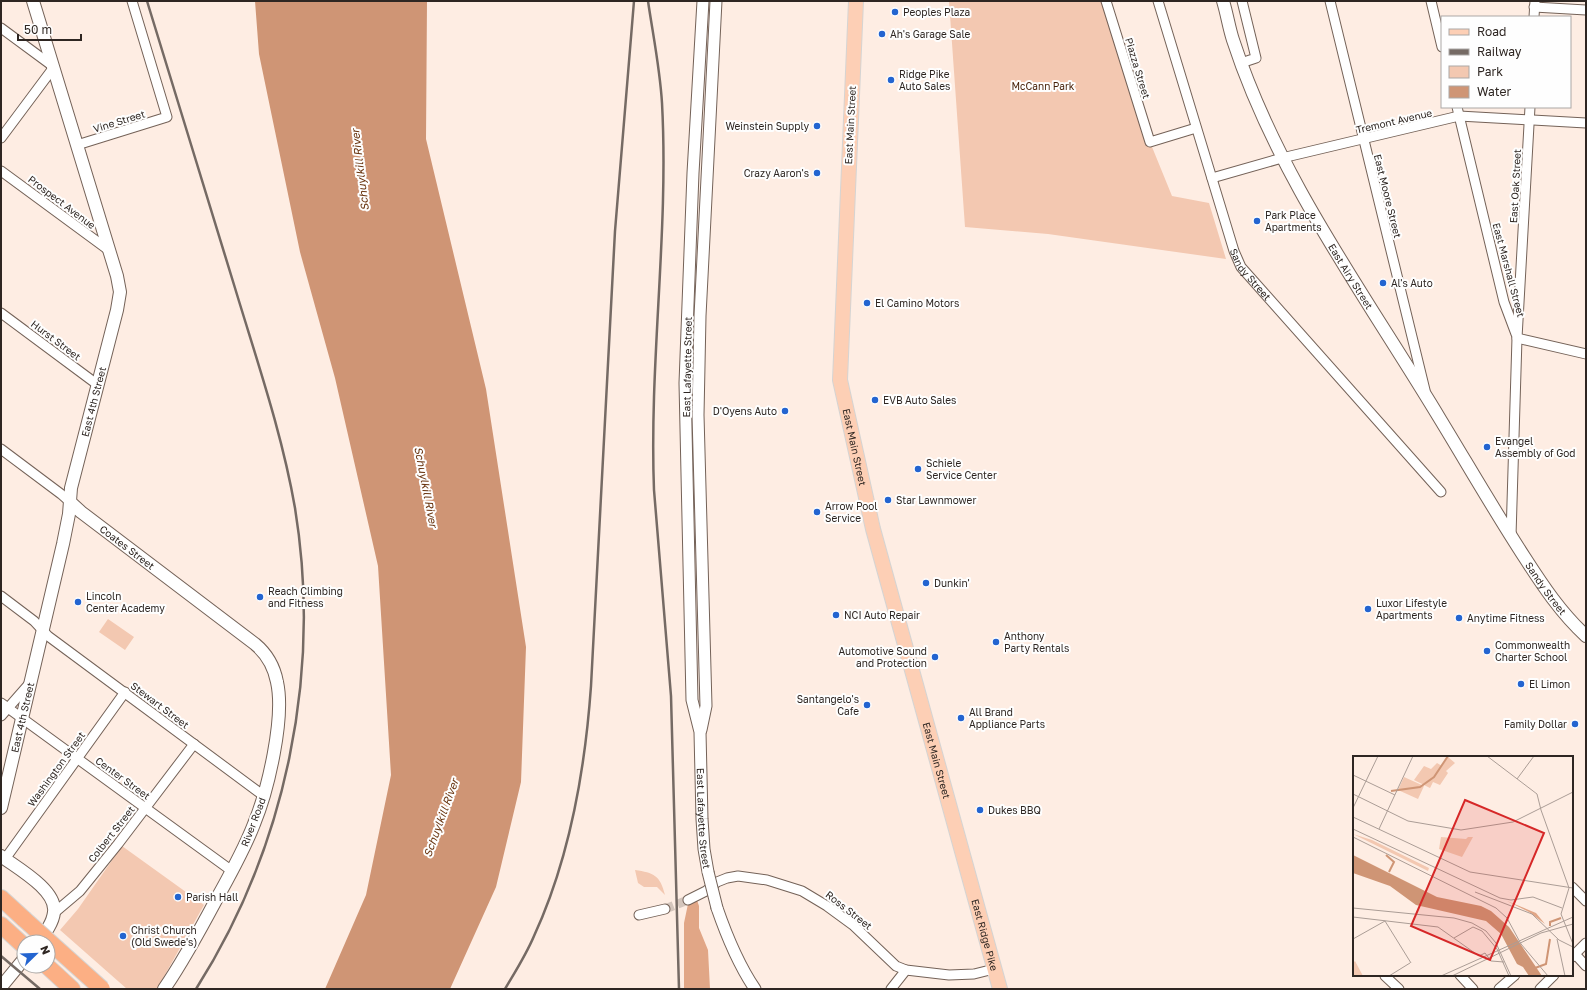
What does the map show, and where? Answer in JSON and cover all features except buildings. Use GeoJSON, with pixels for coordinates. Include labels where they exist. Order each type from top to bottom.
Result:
{"type":"FeatureCollection","features":[{"type":"Feature","properties":{"kind":"highway"},"geometry":{"type":"LineString","coordinates":[[1,898],[102,989]]}},
{"type":"Feature","properties":{"kind":"highway"},"geometry":{"type":"LineString","coordinates":[[6,929],[16,938]]}},
{"type":"Feature","properties":{"kind":"highway"},"geometry":{"type":"LineString","coordinates":[[56,974],[72,989]]}},
{"type":"Feature","properties":{"kind":"main road","name":"East 4th Street"},"geometry":{"type":"LineString","coordinates":[[1,808],[63,544],[71,488],[117,310],[120,292],[110,251],[34,1]]}},
{"type":"Feature","properties":{"kind":"main road","name":"East Main Street"},"geometry":{"type":"LineString","coordinates":[[856,1],[840,380],[875,536],[969,880]]}},
{"type":"Feature","properties":{"kind":"main road","name":"East Airy Street"},"geometry":{"type":"LineString","coordinates":[[1223,1],[1233,39],[1251,89],[1282,158],[1313,215],[1427,397],[1511,536]]}},
{"type":"Feature","properties":{"kind":"main road","name":"Coates Street"},"geometry":{"type":"LineString","coordinates":[[70,502],[81,512],[255,644]]}},
{"type":"Feature","properties":{"kind":"main road","name":"Sandy Street"},"geometry":{"type":"LineString","coordinates":[[1511,536],[1550,596],[1586,636]]}},
{"type":"Feature","properties":{"kind":"main road","name":"River Road"},"geometry":{"type":"LineString","coordinates":[[164,989],[196,937],[232,871],[255,824],[264,796],[274,751],[279,696],[278,682],[273,666],[268,657],[255,644]]}},
{"type":"Feature","properties":{"kind":"main road"},"geometry":{"type":"LineString","coordinates":[[3,857],[48,893],[53,902],[54,913],[50,924],[43,934]]}},
{"type":"Feature","properties":{"kind":"main road","name":"East Ridge Pike"},"geometry":{"type":"LineString","coordinates":[[969,880],[1000,989]]}},
{"type":"Feature","properties":{"kind":"main road"},"geometry":{"type":"LineString","coordinates":[[1,987],[16,969]]}},
{"type":"Feature","properties":{"kind":"street","name":"Vine Street"},"geometry":{"type":"LineString","coordinates":[[77,145],[167,118],[132,1]]}},
{"type":"Feature","properties":{"kind":"street","name":"East Lafayette Street"},"geometry":{"type":"LineString","coordinates":[[703,1],[693,180],[685,383],[692,700],[700,732],[703,826],[708,872],[717,908],[730,944],[741,966],[756,989]]}},
{"type":"Feature","properties":{"kind":"street","name":"East Lafayette Street"},"geometry":{"type":"LineString","coordinates":[[700,732],[706,706],[698,415],[700,316],[716,1]]}},
{"type":"Feature","properties":{"kind":"street","name":"Piazza Street"},"geometry":{"type":"LineString","coordinates":[[1106,1],[1150,142],[1196,128]]}},
{"type":"Feature","properties":{"kind":"street","name":"Sandy Street"},"geometry":{"type":"LineString","coordinates":[[1158,1],[1234,251],[1241,267],[1441,492]]}},
{"type":"Feature","properties":{"kind":"street"},"geometry":{"type":"LineString","coordinates":[[1242,1],[1256,58],[1242,63]]}},
{"type":"Feature","properties":{"kind":"street","name":"East Moore Street"},"geometry":{"type":"LineString","coordinates":[[1330,1],[1427,397]]}},
{"type":"Feature","properties":{"kind":"street"},"geometry":{"type":"LineString","coordinates":[[1431,1],[1441,43]]}},
{"type":"Feature","properties":{"kind":"street"},"geometry":{"type":"LineString","coordinates":[[1534,16],[1535,4],[1586,10]]}},
{"type":"Feature","properties":{"kind":"street"},"geometry":{"type":"LineString","coordinates":[[1,28],[54,67],[1,138]]}},
{"type":"Feature","properties":{"kind":"street","name":"East Marshall Street"},"geometry":{"type":"LineString","coordinates":[[1457,108],[1504,302],[1517,338],[1511,536]]}},
{"type":"Feature","properties":{"kind":"street","name":"East Oak Street"},"geometry":{"type":"LineString","coordinates":[[1517,338],[1530,108]]}},
{"type":"Feature","properties":{"kind":"street","name":"Tremont Avenue"},"geometry":{"type":"LineString","coordinates":[[1212,178],[1282,158],[1459,116],[1586,123]]}},
{"type":"Feature","properties":{"kind":"street","name":"Prospect Avenue"},"geometry":{"type":"LineString","coordinates":[[1,170],[110,251]]}},
{"type":"Feature","properties":{"kind":"street","name":"Hurst Street"},"geometry":{"type":"LineString","coordinates":[[1,313],[98,385]]}},
{"type":"Feature","properties":{"kind":"street"},"geometry":{"type":"LineString","coordinates":[[1517,338],[1586,354]]}},
{"type":"Feature","properties":{"kind":"street","name":"Coates Street"},"geometry":{"type":"LineString","coordinates":[[1,449],[70,502]]}},
{"type":"Feature","properties":{"kind":"street","name":"Stewart Street"},"geometry":{"type":"LineString","coordinates":[[1,596],[34,621],[48,636],[264,796]]}},
{"type":"Feature","properties":{"kind":"street"},"geometry":{"type":"LineString","coordinates":[[1,716],[4,705],[31,681]]}},
{"type":"Feature","properties":{"kind":"street","name":"Washington Street"},"geometry":{"type":"LineString","coordinates":[[3,857],[125,692]]}},
{"type":"Feature","properties":{"kind":"street","name":"Center Street"},"geometry":{"type":"LineString","coordinates":[[4,705],[232,871]]}},
{"type":"Feature","properties":{"kind":"street","name":"Colbert Street"},"geometry":{"type":"LineString","coordinates":[[54,913],[80,891],[194,744]]}},
{"type":"Feature","properties":{"kind":"street","name":"Ross Street"},"geometry":{"type":"LineString","coordinates":[[688,900],[706,891],[717,882],[738,876],[785,885],[802,891],[827,906],[853,925],[896,966],[906,970],[949,975],[974,974],[994,969]]}},
{"type":"Feature","properties":{"kind":"street"},"geometry":{"type":"LineString","coordinates":[[1573,888],[1586,900]]}},
{"type":"Feature","properties":{"kind":"street"},"geometry":{"type":"LineString","coordinates":[[639,915],[665,909]]}},
{"type":"Feature","properties":{"kind":"street"},"geometry":{"type":"LineString","coordinates":[[1586,943],[1574,956],[1586,966]]}},
{"type":"Feature","properties":{"kind":"street"},"geometry":{"type":"LineString","coordinates":[[891,989],[906,970]]}},
{"type":"Feature","properties":{"kind":"street"},"geometry":{"type":"LineString","coordinates":[[1386,976],[1399,989]]}},
{"type":"Feature","properties":{"kind":"street"},"geometry":{"type":"LineString","coordinates":[[1461,976],[1473,989]]}},
{"type":"Feature","properties":{"kind":"street"},"geometry":{"type":"LineString","coordinates":[[1499,989],[1513,976]]}},
{"type":"Feature","properties":{"kind":"street"},"geometry":{"type":"LineString","coordinates":[[1540,989],[1553,976]]}},
{"type":"Feature","properties":{"kind":"green space","name":"McCann Park"},"geometry":{"type":"Polygon","coordinates":[[[949,1],[1106,1],[1150,142],[1172,196],[1209,203],[1226,259],[1048,234],[965,227],[949,1]]]}},
{"type":"Feature","properties":{"kind":"green space"},"geometry":{"type":"Polygon","coordinates":[[[108,619],[134,637],[125,650],[99,632],[108,619]]]}},
{"type":"Feature","properties":{"kind":"green space"},"geometry":{"type":"Polygon","coordinates":[[[122,846],[204,905],[157,989],[127,989],[60,930],[78,909],[122,846]]]}},
{"type":"Feature","properties":{"kind":"green space"},"geometry":{"type":"Polygon","coordinates":[[[635,870],[647,872],[655,876],[661,883],[665,895],[657,887],[644,887],[638,883],[635,870]]]}},
{"type":"Feature","properties":{"kind":"shaded area"},"geometry":{"type":"Polygon","coordinates":[[[697,900],[699,906],[699,928],[708,950],[710,989],[684,989],[684,923],[688,904],[697,900]]]}},
{"type":"Feature","properties":{"kind":"water","name":"Schuylkill River"},"geometry":{"type":"Polygon","coordinates":[[[255,1],[427,1],[426,139],[486,389],[526,647],[521,782],[496,887],[450,989],[325,989],[366,895],[391,775],[378,566],[335,378],[300,252],[259,54],[255,1]]]}},
{"type":"Feature","properties":{"kind":"tunnel"},"geometry":{"type":"LineString","coordinates":[[665,909],[688,900]]}},
{"type":"Feature","properties":{"kind":"railway"},"geometry":{"type":"LineString","coordinates":[[147,1],[276,425],[290,480],[295,508],[302,571],[304,633],[299,696],[289,758],[274,818],[253,877],[227,934],[196,989]]}},
{"type":"Feature","properties":{"kind":"railway"},"geometry":{"type":"LineString","coordinates":[[505,989],[531,943],[547,906],[574,814],[585,750],[591,686],[615,231],[634,1]]}},
{"type":"Feature","properties":{"kind":"railway"},"geometry":{"type":"LineString","coordinates":[[648,1],[658,65],[662,103],[663,200],[653,442],[654,490],[671,696],[679,989]]}},
{"type":"Feature","properties":{"kind":"railway"},"geometry":{"type":"LineString","coordinates":[[1,956],[40,989]]}},
{"type":"Feature","properties":{"kind":"place","name":"Peoples Plaza"},"geometry":{"type":"Point","coordinates":[895,12]}},
{"type":"Feature","properties":{"kind":"place","name":"Ah's Garage Sale"},"geometry":{"type":"Point","coordinates":[882,34]}},
{"type":"Feature","properties":{"kind":"place","name":"Ridge Pike Auto Sales"},"geometry":{"type":"Point","coordinates":[891,80]}},
{"type":"Feature","properties":{"kind":"place","name":"Weinstein Supply"},"geometry":{"type":"Point","coordinates":[817,126]}},
{"type":"Feature","properties":{"kind":"place","name":"Crazy Aaron's"},"geometry":{"type":"Point","coordinates":[817,173]}},
{"type":"Feature","properties":{"kind":"place","name":"Park Place Apartments"},"geometry":{"type":"Point","coordinates":[1257,221]}},
{"type":"Feature","properties":{"kind":"place","name":"Al's Auto"},"geometry":{"type":"Point","coordinates":[1383,283]}},
{"type":"Feature","properties":{"kind":"place","name":"El Camino Motors"},"geometry":{"type":"Point","coordinates":[867,303]}},
{"type":"Feature","properties":{"kind":"place","name":"EVB Auto Sales"},"geometry":{"type":"Point","coordinates":[875,400]}},
{"type":"Feature","properties":{"kind":"place","name":"D'Oyens Auto"},"geometry":{"type":"Point","coordinates":[785,411]}},
{"type":"Feature","properties":{"kind":"place","name":"Evangel Assembly of God"},"geometry":{"type":"Point","coordinates":[1487,447]}},
{"type":"Feature","properties":{"kind":"place","name":"Schiele Service Center"},"geometry":{"type":"Point","coordinates":[918,469]}},
{"type":"Feature","properties":{"kind":"place","name":"Star Lawnmower"},"geometry":{"type":"Point","coordinates":[888,500]}},
{"type":"Feature","properties":{"kind":"place","name":"Arrow Pool Service"},"geometry":{"type":"Point","coordinates":[817,512]}},
{"type":"Feature","properties":{"kind":"place","name":"Dunkin'"},"geometry":{"type":"Point","coordinates":[926,583]}},
{"type":"Feature","properties":{"kind":"place","name":"Reach Climbing and Fitness"},"geometry":{"type":"Point","coordinates":[260,597]}},
{"type":"Feature","properties":{"kind":"place","name":"Lincoln Center Academy"},"geometry":{"type":"Point","coordinates":[78,602]}},
{"type":"Feature","properties":{"kind":"place","name":"Luxor Lifestyle Apartments"},"geometry":{"type":"Point","coordinates":[1368,609]}},
{"type":"Feature","properties":{"kind":"place","name":"NCI Auto Repair"},"geometry":{"type":"Point","coordinates":[836,615]}},
{"type":"Feature","properties":{"kind":"place","name":"Anytime Fitness"},"geometry":{"type":"Point","coordinates":[1459,618]}},
{"type":"Feature","properties":{"kind":"place","name":"Anthony Party Rentals"},"geometry":{"type":"Point","coordinates":[996,642]}},
{"type":"Feature","properties":{"kind":"place","name":"Commonwealth Charter School"},"geometry":{"type":"Point","coordinates":[1487,651]}},
{"type":"Feature","properties":{"kind":"place","name":"Automotive Sound and Protection"},"geometry":{"type":"Point","coordinates":[935,657]}},
{"type":"Feature","properties":{"kind":"place","name":"El Limon"},"geometry":{"type":"Point","coordinates":[1521,684]}},
{"type":"Feature","properties":{"kind":"place","name":"Santangelo's Cafe"},"geometry":{"type":"Point","coordinates":[867,705]}},
{"type":"Feature","properties":{"kind":"place","name":"All Brand Appliance Parts"},"geometry":{"type":"Point","coordinates":[961,718]}},
{"type":"Feature","properties":{"kind":"place","name":"Family Dollar"},"geometry":{"type":"Point","coordinates":[1575,724]}},
{"type":"Feature","properties":{"kind":"place","name":"Dukes BBQ"},"geometry":{"type":"Point","coordinates":[980,810]}},
{"type":"Feature","properties":{"kind":"place","name":"Parish Hall"},"geometry":{"type":"Point","coordinates":[178,897]}},
{"type":"Feature","properties":{"kind":"place","name":"Christ Church (Old Swede's)"},"geometry":{"type":"Point","coordinates":[123,936]}}]}
